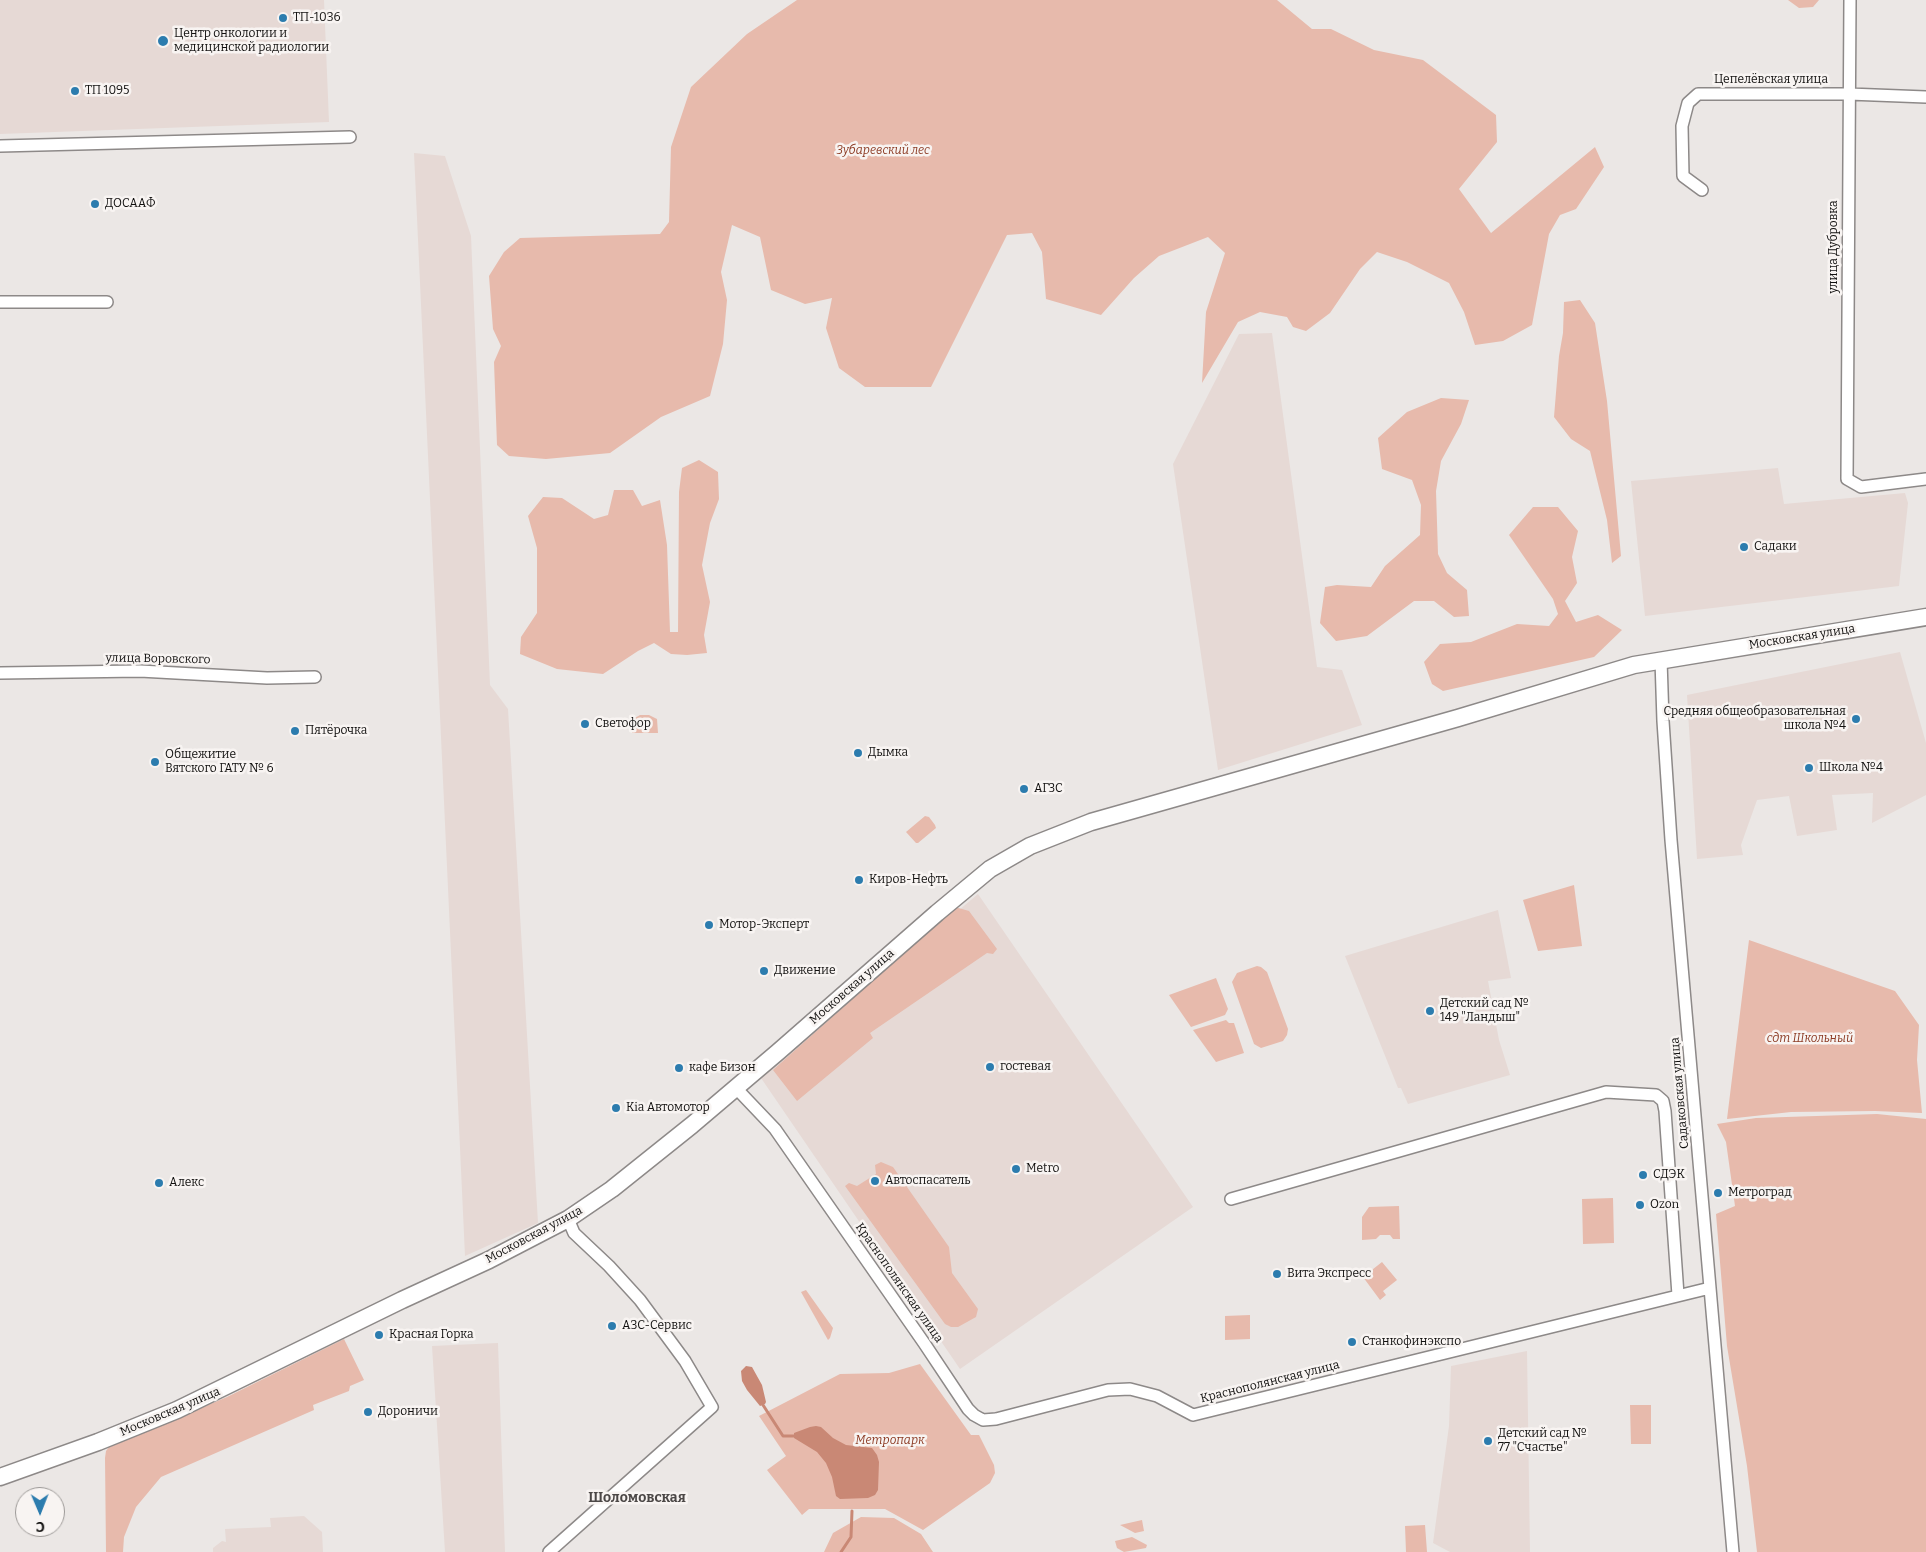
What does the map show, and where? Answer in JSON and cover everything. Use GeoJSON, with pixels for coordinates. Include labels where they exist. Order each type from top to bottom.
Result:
{"type":"FeatureCollection","features":[{"type":"Feature","properties":{"kind":"main road","name":"Московская улица"},"geometry":{"type":"LineString","coordinates":[[0,1477],[98,1442],[177,1410],[402,1300],[489,1260],[568,1219],[612,1189],[692,1125],[937,912],[990,869],[1030,846],[1091,822],[1634,666],[1678,657],[1926,617]]}},
{"type":"Feature","properties":{"kind":"street","name":"улица Дубровка"},"geometry":{"type":"LineString","coordinates":[[1850,0],[1847,479],[1861,486],[1926,479]]}},
{"type":"Feature","properties":{"kind":"street","name":"Цепелёвская улица"},"geometry":{"type":"LineString","coordinates":[[1702,190],[1682,176],[1682,126],[1688,103],[1698,94],[1926,96]]}},
{"type":"Feature","properties":{"kind":"street"},"geometry":{"type":"LineString","coordinates":[[0,146],[350,137]]}},
{"type":"Feature","properties":{"kind":"street"},"geometry":{"type":"LineString","coordinates":[[0,302],[107,302]]}},
{"type":"Feature","properties":{"kind":"street","name":"Садаковская улица"},"geometry":{"type":"LineString","coordinates":[[1661,660],[1666,780],[1733,1552]]}},
{"type":"Feature","properties":{"kind":"street","name":"улица Воровского"},"geometry":{"type":"LineString","coordinates":[[0,673],[155,671],[267,678],[315,677]]}},
{"type":"Feature","properties":{"kind":"street","name":"Краснополянская улица"},"geometry":{"type":"LineString","coordinates":[[735,1087],[775,1129],[968,1409],[983,1420],[996,1419],[1108,1390],[1130,1389],[1157,1396],[1194,1416],[1710,1288]]}},
{"type":"Feature","properties":{"kind":"street"},"geometry":{"type":"LineString","coordinates":[[1231,1199],[1606,1092],[1656,1095],[1664,1104],[1678,1295]]}},
{"type":"Feature","properties":{"kind":"street"},"geometry":{"type":"LineString","coordinates":[[550,1552],[712,1407],[685,1361],[640,1300],[610,1266],[574,1232],[568,1219]]}},
{"type":"Feature","properties":{"kind":"shaded area","name":"Центр онкологии и медицинской радиологии"},"geometry":{"type":"Polygon","coordinates":[[[0,0],[324,0],[329,122],[0,134],[0,0]]]}},
{"type":"Feature","properties":{"kind":"shaded area"},"geometry":{"type":"Polygon","coordinates":[[[414,153],[445,156],[471,236],[490,685],[508,709],[538,1223],[465,1256],[414,153]]]}},
{"type":"Feature","properties":{"kind":"shaded area"},"geometry":{"type":"Polygon","coordinates":[[[1272,333],[1317,667],[1342,670],[1362,725],[1218,770],[1173,464],[1239,334],[1272,333]]]}},
{"type":"Feature","properties":{"kind":"shaded area"},"geometry":{"type":"Polygon","coordinates":[[[1778,468],[1784,504],[1905,493],[1908,503],[1899,586],[1645,616],[1631,481],[1778,468]]]}},
{"type":"Feature","properties":{"kind":"shaded area","name":"Школа №4"},"geometry":{"type":"Polygon","coordinates":[[[1900,652],[1926,743],[1926,795],[1872,823],[1873,793],[1832,795],[1837,830],[1797,836],[1789,796],[1757,800],[1741,845],[1743,855],[1697,859],[1687,695],[1900,652]]]}},
{"type":"Feature","properties":{"kind":"shaded area"},"geometry":{"type":"Polygon","coordinates":[[[978,894],[1193,1207],[960,1369],[761,1078],[978,894]]]}},
{"type":"Feature","properties":{"kind":"shaded area","name":"Детский сад № 149 \"Ландыш\""},"geometry":{"type":"Polygon","coordinates":[[[1498,910],[1511,978],[1488,981],[1499,1040],[1510,1075],[1408,1104],[1401,1088],[1398,1088],[1345,956],[1498,910]]]}},
{"type":"Feature","properties":{"kind":"shaded area"},"geometry":{"type":"Polygon","coordinates":[[[498,1343],[505,1552],[445,1552],[432,1346],[498,1343]]]}},
{"type":"Feature","properties":{"kind":"shaded area","name":"Детский сад № 77 \"Счастье\""},"geometry":{"type":"Polygon","coordinates":[[[1527,1351],[1530,1552],[1450,1552],[1433,1543],[1449,1426],[1451,1366],[1527,1351]]]}},
{"type":"Feature","properties":{"kind":"shaded area"},"geometry":{"type":"Polygon","coordinates":[[[746,1366],[752,1367],[762,1385],[765,1404],[760,1406],[742,1381],[741,1371],[746,1366]]]}},
{"type":"Feature","properties":{"kind":"shaded area"},"geometry":{"type":"Polygon","coordinates":[[[816,1426],[821,1427],[833,1438],[846,1445],[872,1448],[879,1462],[878,1490],[875,1495],[868,1498],[840,1499],[836,1496],[832,1477],[826,1463],[817,1452],[794,1438],[794,1433],[816,1426]]]}},
{"type":"Feature","properties":{"kind":"shaded area"},"geometry":{"type":"Polygon","coordinates":[[[304,1516],[322,1532],[323,1552],[213,1552],[213,1548],[222,1541],[226,1542],[225,1529],[271,1527],[270,1518],[304,1516]]]}},
{"type":"Feature","properties":{"kind":"green space","name":"Зубаревский лес"},"geometry":{"type":"Polygon","coordinates":[[[797,0],[1277,0],[1312,29],[1331,29],[1374,50],[1423,60],[1496,115],[1497,142],[1459,189],[1491,233],[1595,147],[1604,167],[1576,209],[1560,215],[1549,234],[1532,325],[1503,341],[1475,345],[1464,312],[1449,283],[1407,262],[1377,252],[1360,269],[1330,313],[1306,331],[1293,327],[1287,317],[1260,312],[1238,322],[1202,383],[1206,312],[1225,253],[1208,237],[1159,256],[1134,278],[1101,315],[1046,299],[1042,252],[1032,233],[1007,235],[931,387],[865,387],[839,368],[826,328],[832,298],[805,304],[771,290],[760,237],[732,225],[721,272],[727,300],[723,344],[710,396],[661,417],[610,453],[546,459],[509,456],[497,445],[494,362],[501,346],[493,329],[489,276],[504,252],[520,238],[660,234],[669,222],[671,147],[691,87],[747,34],[797,0]]]}},
{"type":"Feature","properties":{"kind":"green space"},"geometry":{"type":"Polygon","coordinates":[[[1788,0],[1819,0],[1813,7],[1799,8],[1788,0]]]}},
{"type":"Feature","properties":{"kind":"green space"},"geometry":{"type":"Polygon","coordinates":[[[1580,300],[1595,323],[1607,401],[1621,556],[1612,563],[1607,520],[1590,451],[1571,439],[1554,417],[1559,356],[1563,333],[1564,302],[1580,300]]]}},
{"type":"Feature","properties":{"kind":"green space"},"geometry":{"type":"Polygon","coordinates":[[[1441,398],[1469,400],[1461,424],[1441,461],[1436,491],[1438,554],[1447,573],[1467,590],[1469,616],[1454,617],[1434,601],[1414,601],[1367,636],[1336,641],[1320,623],[1325,587],[1337,585],[1371,587],[1385,566],[1420,535],[1421,505],[1412,480],[1382,469],[1378,438],[1407,412],[1441,398]]]}},
{"type":"Feature","properties":{"kind":"green space"},"geometry":{"type":"Polygon","coordinates":[[[699,460],[718,472],[719,499],[710,523],[702,565],[710,602],[704,635],[707,653],[671,654],[654,643],[603,674],[557,669],[520,654],[521,637],[537,613],[537,548],[528,516],[543,497],[562,498],[594,519],[608,515],[614,490],[633,490],[642,506],[660,500],[667,545],[670,632],[678,632],[679,492],[682,468],[699,460]]]}},
{"type":"Feature","properties":{"kind":"green space"},"geometry":{"type":"Polygon","coordinates":[[[1533,507],[1558,507],[1578,531],[1572,557],[1577,583],[1565,601],[1576,622],[1598,615],[1622,630],[1594,657],[1443,691],[1432,684],[1424,662],[1440,644],[1471,642],[1517,624],[1549,626],[1558,614],[1553,599],[1509,535],[1533,507]]]}},
{"type":"Feature","properties":{"kind":"green space"},"geometry":{"type":"Polygon","coordinates":[[[640,715],[649,715],[657,719],[658,733],[632,733],[633,719],[640,715]]]}},
{"type":"Feature","properties":{"kind":"green space"},"geometry":{"type":"Polygon","coordinates":[[[925,816],[929,817],[936,828],[916,843],[906,832],[925,816]]]}},
{"type":"Feature","properties":{"kind":"green space"},"geometry":{"type":"Polygon","coordinates":[[[1574,885],[1582,946],[1538,951],[1523,900],[1574,885]]]}},
{"type":"Feature","properties":{"kind":"green space"},"geometry":{"type":"Polygon","coordinates":[[[955,907],[969,911],[997,949],[993,954],[987,953],[870,1033],[873,1038],[797,1101],[773,1070],[955,907]]]}},
{"type":"Feature","properties":{"kind":"green space","name":"сдт Школьный"},"geometry":{"type":"Polygon","coordinates":[[[1749,940],[1895,991],[1919,1025],[1917,1060],[1922,1113],[1875,1111],[1791,1112],[1727,1119],[1749,940]]]}},
{"type":"Feature","properties":{"kind":"green space"},"geometry":{"type":"Polygon","coordinates":[[[1257,966],[1267,972],[1288,1029],[1283,1041],[1261,1048],[1254,1044],[1232,982],[1237,973],[1257,966]]]}},
{"type":"Feature","properties":{"kind":"green space"},"geometry":{"type":"Polygon","coordinates":[[[1216,978],[1228,1009],[1225,1015],[1191,1027],[1169,995],[1216,978]]]}},
{"type":"Feature","properties":{"kind":"green space"},"geometry":{"type":"Polygon","coordinates":[[[1226,1020],[1229,1023],[1234,1023],[1244,1053],[1216,1062],[1193,1030],[1226,1020]]]}},
{"type":"Feature","properties":{"kind":"green space"},"geometry":{"type":"Polygon","coordinates":[[[1877,1114],[1926,1119],[1926,1552],[1757,1552],[1747,1466],[1727,1346],[1716,1214],[1735,1206],[1726,1142],[1717,1124],[1756,1118],[1877,1114]]]}},
{"type":"Feature","properties":{"kind":"green space"},"geometry":{"type":"Polygon","coordinates":[[[881,1162],[893,1167],[949,1247],[952,1273],[978,1309],[976,1317],[958,1327],[951,1327],[945,1324],[845,1186],[849,1183],[857,1186],[876,1174],[875,1165],[881,1162]]]}},
{"type":"Feature","properties":{"kind":"green space"},"geometry":{"type":"Polygon","coordinates":[[[1613,1198],[1614,1243],[1583,1244],[1582,1199],[1613,1198]]]}},
{"type":"Feature","properties":{"kind":"green space"},"geometry":{"type":"Polygon","coordinates":[[[1399,1206],[1400,1239],[1393,1239],[1390,1235],[1380,1235],[1376,1239],[1362,1240],[1362,1217],[1369,1207],[1399,1206]]]}},
{"type":"Feature","properties":{"kind":"green space"},"geometry":{"type":"Polygon","coordinates":[[[1382,1262],[1397,1280],[1383,1291],[1386,1295],[1380,1300],[1363,1277],[1382,1262]]]}},
{"type":"Feature","properties":{"kind":"green space"},"geometry":{"type":"Polygon","coordinates":[[[806,1290],[833,1328],[828,1340],[801,1292],[806,1290]]]}},
{"type":"Feature","properties":{"kind":"green space"},"geometry":{"type":"Polygon","coordinates":[[[1250,1315],[1250,1339],[1225,1340],[1225,1316],[1250,1315]]]}},
{"type":"Feature","properties":{"kind":"green space"},"geometry":{"type":"Polygon","coordinates":[[[344,1339],[364,1380],[350,1386],[349,1391],[313,1405],[314,1410],[161,1477],[136,1507],[124,1537],[123,1552],[106,1552],[105,1458],[109,1447],[227,1397],[344,1339]]]}},
{"type":"Feature","properties":{"kind":"green space","name":"Метропарк"},"geometry":{"type":"Polygon","coordinates":[[[920,1364],[971,1435],[979,1435],[994,1465],[995,1473],[990,1483],[923,1530],[885,1509],[809,1509],[802,1515],[767,1470],[786,1456],[759,1416],[840,1374],[889,1373],[920,1364]]]}},
{"type":"Feature","properties":{"kind":"green space"},"geometry":{"type":"Polygon","coordinates":[[[1630,1405],[1651,1405],[1651,1444],[1631,1444],[1630,1405]]]}},
{"type":"Feature","properties":{"kind":"green space"},"geometry":{"type":"Polygon","coordinates":[[[861,1517],[894,1518],[921,1534],[933,1552],[824,1552],[833,1533],[861,1517]]]}},
{"type":"Feature","properties":{"kind":"green space"},"geometry":{"type":"Polygon","coordinates":[[[1142,1520],[1144,1531],[1135,1533],[1120,1525],[1142,1520]]]}},
{"type":"Feature","properties":{"kind":"green space"},"geometry":{"type":"Polygon","coordinates":[[[1425,1525],[1427,1552],[1406,1552],[1405,1526],[1425,1525]]]}},
{"type":"Feature","properties":{"kind":"green space"},"geometry":{"type":"Polygon","coordinates":[[[1132,1537],[1147,1545],[1146,1548],[1124,1552],[1117,1548],[1115,1541],[1132,1537]]]}},
{"type":"Feature","properties":{"kind":"waterway"},"geometry":{"type":"LineString","coordinates":[[763,1405],[783,1436],[794,1436]]}},
{"type":"Feature","properties":{"kind":"waterway"},"geometry":{"type":"LineString","coordinates":[[841,1552],[851,1537],[852,1511]]}},
{"type":"Feature","properties":{"kind":"place","name":"ТП-1036"},"geometry":{"type":"Point","coordinates":[283,18]}},
{"type":"Feature","properties":{"kind":"place","name":"Центр онкологии и медицинской радиологии"},"geometry":{"type":"Point","coordinates":[163,41]}},
{"type":"Feature","properties":{"kind":"place","name":"ТП 1095"},"geometry":{"type":"Point","coordinates":[75,91]}},
{"type":"Feature","properties":{"kind":"place","name":"ДОСААФ"},"geometry":{"type":"Point","coordinates":[95,204]}},
{"type":"Feature","properties":{"kind":"place","name":"Садаки"},"geometry":{"type":"Point","coordinates":[1744,547]}},
{"type":"Feature","properties":{"kind":"place","name":"Средняя общеобразовательная школа №4"},"geometry":{"type":"Point","coordinates":[1856,719]}},
{"type":"Feature","properties":{"kind":"place","name":"Светофор"},"geometry":{"type":"Point","coordinates":[585,724]}},
{"type":"Feature","properties":{"kind":"place","name":"Пятёрочка"},"geometry":{"type":"Point","coordinates":[295,731]}},
{"type":"Feature","properties":{"kind":"place","name":"Дымка"},"geometry":{"type":"Point","coordinates":[858,753]}},
{"type":"Feature","properties":{"kind":"place","name":"Общежитие Вятского ГАТУ № 6"},"geometry":{"type":"Point","coordinates":[155,762]}},
{"type":"Feature","properties":{"kind":"place","name":"Школа №4"},"geometry":{"type":"Point","coordinates":[1809,768]}},
{"type":"Feature","properties":{"kind":"place","name":"АГЗС"},"geometry":{"type":"Point","coordinates":[1024,789]}},
{"type":"Feature","properties":{"kind":"place","name":"Киров-Нефть"},"geometry":{"type":"Point","coordinates":[859,880]}},
{"type":"Feature","properties":{"kind":"place","name":"Мотор-Эксперт"},"geometry":{"type":"Point","coordinates":[709,925]}},
{"type":"Feature","properties":{"kind":"place","name":"Движение"},"geometry":{"type":"Point","coordinates":[764,971]}},
{"type":"Feature","properties":{"kind":"place","name":"Детский сад № 149 \"Ландыш\""},"geometry":{"type":"Point","coordinates":[1430,1011]}},
{"type":"Feature","properties":{"kind":"place","name":"гостевая"},"geometry":{"type":"Point","coordinates":[990,1067]}},
{"type":"Feature","properties":{"kind":"place","name":"кафе Бизон"},"geometry":{"type":"Point","coordinates":[679,1068]}},
{"type":"Feature","properties":{"kind":"place","name":"Kia Автомотор"},"geometry":{"type":"Point","coordinates":[616,1108]}},
{"type":"Feature","properties":{"kind":"place","name":"Metro"},"geometry":{"type":"Point","coordinates":[1016,1169]}},
{"type":"Feature","properties":{"kind":"place","name":"СДЭК"},"geometry":{"type":"Point","coordinates":[1643,1175]}},
{"type":"Feature","properties":{"kind":"place","name":"Автоспасатель"},"geometry":{"type":"Point","coordinates":[875,1181]}},
{"type":"Feature","properties":{"kind":"place","name":"Алекс"},"geometry":{"type":"Point","coordinates":[159,1183]}},
{"type":"Feature","properties":{"kind":"place","name":"Метроград"},"geometry":{"type":"Point","coordinates":[1718,1193]}},
{"type":"Feature","properties":{"kind":"place","name":"Ozon"},"geometry":{"type":"Point","coordinates":[1640,1205]}},
{"type":"Feature","properties":{"kind":"place","name":"Вита Экспресс"},"geometry":{"type":"Point","coordinates":[1277,1274]}},
{"type":"Feature","properties":{"kind":"place","name":"АЗС-Сервис"},"geometry":{"type":"Point","coordinates":[612,1326]}},
{"type":"Feature","properties":{"kind":"place","name":"Красная Горка"},"geometry":{"type":"Point","coordinates":[379,1335]}},
{"type":"Feature","properties":{"kind":"place","name":"Станкофинэкспо"},"geometry":{"type":"Point","coordinates":[1352,1342]}},
{"type":"Feature","properties":{"kind":"place","name":"Дороничи"},"geometry":{"type":"Point","coordinates":[368,1412]}},
{"type":"Feature","properties":{"kind":"place","name":"Детский сад № 77 \"Счастье\""},"geometry":{"type":"Point","coordinates":[1488,1441]}},
{"type":"Feature","properties":{"kind":"district","name":"Шоломовская"},"geometry":{"type":"Point","coordinates":[637,1498]}}]}
